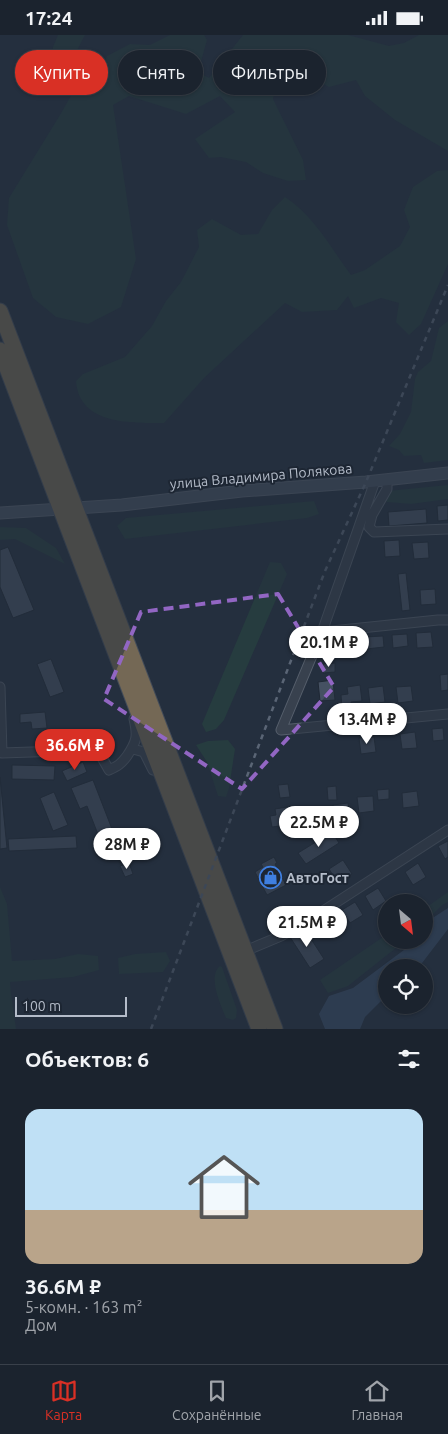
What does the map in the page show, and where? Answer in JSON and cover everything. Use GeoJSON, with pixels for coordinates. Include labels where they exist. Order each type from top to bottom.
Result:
{"type":"FeatureCollection","features":[{"type":"Feature","properties":{"kind":"highway"},"geometry":{"type":"LineString","coordinates":[[0,311],[133,699],[259,1029]]}},
{"type":"Feature","properties":{"kind":"highway"},"geometry":{"type":"LineString","coordinates":[[0,350],[69,508],[245,951],[274,1029]]}},
{"type":"Feature","properties":{"kind":"street","name":"улица Владимира Полякова"},"geometry":{"type":"LineString","coordinates":[[0,513],[122,505],[242,491],[381,481],[448,473]]}},
{"type":"Feature","properties":{"kind":"street"},"geometry":{"type":"LineString","coordinates":[[381,481],[387,489],[372,515],[369,527],[374,532],[448,529]]}},
{"type":"Feature","properties":{"kind":"street"},"geometry":{"type":"LineString","coordinates":[[381,481],[322,632],[281,730],[448,713]]}},
{"type":"Feature","properties":{"kind":"street"},"geometry":{"type":"LineString","coordinates":[[322,632],[448,620]]}},
{"type":"Feature","properties":{"kind":"street"},"geometry":{"type":"LineString","coordinates":[[0,687],[1,753],[91,750],[101,757],[109,770],[121,765],[133,749],[137,737],[133,699]]}},
{"type":"Feature","properties":{"kind":"street"},"geometry":{"type":"LineString","coordinates":[[133,749],[139,749],[144,752],[160,787],[176,810]]}},
{"type":"Feature","properties":{"kind":"street"},"geometry":{"type":"LineString","coordinates":[[245,951],[281,936],[320,913],[448,830]]}},
{"type":"Feature","properties":{"kind":"highlighted area"},"geometry":{"type":"Polygon","coordinates":[[[278,594],[334,687],[242,789],[104,699],[141,612],[278,594]]]}},
{"type":"Feature","properties":{"kind":"green space"},"geometry":{"type":"Polygon","coordinates":[[[58,35],[85,35],[77,50],[53,50],[58,35]]]}},
{"type":"Feature","properties":{"kind":"green space"},"geometry":{"type":"Polygon","coordinates":[[[170,35],[204,35],[207,40],[203,54],[203,50],[118,50],[130,44],[150,45],[170,35]]]}},
{"type":"Feature","properties":{"kind":"green space"},"geometry":{"type":"Polygon","coordinates":[[[243,35],[348,35],[389,46],[404,43],[419,35],[448,35],[448,151],[395,120],[365,96],[356,80],[329,87],[326,85],[326,50],[231,50],[243,35]]]}},
{"type":"Feature","properties":{"kind":"green space"},"geometry":{"type":"Polygon","coordinates":[[[118,50],[118,95],[203,95],[203,75],[209,78],[213,73],[213,95],[274,95],[273,99],[303,160],[306,180],[288,181],[263,173],[246,162],[221,157],[209,158],[195,139],[235,112],[220,96],[186,114],[129,96],[113,105],[136,259],[121,307],[88,324],[56,317],[33,298],[7,225],[9,198],[71,95],[108,95],[108,55],[118,50]]]}},
{"type":"Feature","properties":{"kind":"green space"},"geometry":{"type":"Polygon","coordinates":[[[448,170],[448,264],[421,324],[409,335],[396,322],[399,303],[381,298],[354,308],[348,296],[337,310],[302,312],[285,303],[204,378],[164,423],[137,423],[109,419],[96,414],[86,406],[79,395],[76,381],[83,374],[125,357],[152,326],[166,301],[181,282],[199,247],[197,230],[212,219],[241,235],[258,234],[272,210],[285,197],[305,213],[351,275],[365,270],[400,246],[410,227],[404,210],[413,187],[437,171],[448,170]]]}},
{"type":"Feature","properties":{"kind":"green space"},"geometry":{"type":"Polygon","coordinates":[[[448,321],[448,460],[424,463],[421,455],[404,456],[399,450],[389,446],[400,434],[411,412],[415,379],[418,372],[431,361],[439,328],[448,321]]]}},
{"type":"Feature","properties":{"kind":"green space"},"geometry":{"type":"Polygon","coordinates":[[[448,485],[448,499],[411,504],[387,502],[383,498],[388,491],[448,485]]]}},
{"type":"Feature","properties":{"kind":"green space"},"geometry":{"type":"Polygon","coordinates":[[[314,501],[319,514],[307,518],[125,539],[117,526],[126,518],[314,501]]]}},
{"type":"Feature","properties":{"kind":"green space"},"geometry":{"type":"Polygon","coordinates":[[[0,527],[26,528],[56,548],[65,564],[15,539],[0,540],[0,527]]]}},
{"type":"Feature","properties":{"kind":"green space"},"geometry":{"type":"Polygon","coordinates":[[[270,562],[281,563],[287,574],[224,720],[216,729],[206,732],[202,724],[270,562]]]}},
{"type":"Feature","properties":{"kind":"green space"},"geometry":{"type":"Polygon","coordinates":[[[228,740],[235,749],[226,797],[218,796],[207,762],[196,745],[208,741],[228,740]]]}},
{"type":"Feature","properties":{"kind":"green space"},"geometry":{"type":"Polygon","coordinates":[[[0,887],[7,904],[12,961],[55,959],[78,954],[98,956],[99,970],[73,977],[10,982],[16,1029],[0,1029],[0,887]]]}},
{"type":"Feature","properties":{"kind":"green space"},"geometry":{"type":"Polygon","coordinates":[[[448,892],[448,902],[433,914],[433,903],[448,892]]]}},
{"type":"Feature","properties":{"kind":"green space"},"geometry":{"type":"Polygon","coordinates":[[[378,940],[378,949],[395,949],[382,959],[378,959],[378,962],[348,986],[328,993],[320,980],[378,940]]]}},
{"type":"Feature","properties":{"kind":"green space"},"geometry":{"type":"Polygon","coordinates":[[[166,952],[170,961],[163,972],[119,974],[118,958],[135,954],[166,952]]]}},
{"type":"Feature","properties":{"kind":"green space"},"geometry":{"type":"Polygon","coordinates":[[[220,966],[222,967],[237,1010],[236,1018],[233,1020],[226,1018],[216,991],[215,977],[216,971],[220,966]]]}},
{"type":"Feature","properties":{"kind":"water"},"geometry":{"type":"Polygon","coordinates":[[[448,908],[448,929],[433,949],[433,918],[448,908]]]}},
{"type":"Feature","properties":{"kind":"water"},"geometry":{"type":"Polygon","coordinates":[[[405,949],[433,949],[425,959],[392,959],[405,949]]]}},
{"type":"Feature","properties":{"kind":"water"},"geometry":{"type":"Polygon","coordinates":[[[378,969],[378,1004],[365,1017],[360,1029],[325,1029],[319,1014],[329,996],[353,988],[378,969]]]}},
{"type":"Feature","properties":{"kind":"building"},"geometry":{"type":"Polygon","coordinates":[[[448,505],[448,520],[438,521],[437,506],[448,505]]]}},
{"type":"Feature","properties":{"kind":"building"},"geometry":{"type":"Polygon","coordinates":[[[426,509],[427,523],[389,526],[388,512],[426,509]]]}},
{"type":"Feature","properties":{"kind":"building"},"geometry":{"type":"Polygon","coordinates":[[[399,540],[400,556],[385,557],[384,541],[399,540]]]}},
{"type":"Feature","properties":{"kind":"building"},"geometry":{"type":"Polygon","coordinates":[[[428,542],[429,558],[414,559],[412,543],[428,542]]]}},
{"type":"Feature","properties":{"kind":"building"},"geometry":{"type":"Polygon","coordinates":[[[8,547],[34,610],[13,618],[0,587],[0,550],[8,547]]]}},
{"type":"Feature","properties":{"kind":"building"},"geometry":{"type":"Polygon","coordinates":[[[406,573],[410,610],[402,611],[398,574],[406,573]]]}},
{"type":"Feature","properties":{"kind":"building"},"geometry":{"type":"Polygon","coordinates":[[[435,589],[436,604],[421,605],[420,590],[435,589]]]}},
{"type":"Feature","properties":{"kind":"building"},"geometry":{"type":"Polygon","coordinates":[[[431,632],[433,647],[417,648],[416,633],[431,632]]]}},
{"type":"Feature","properties":{"kind":"building"},"geometry":{"type":"Polygon","coordinates":[[[407,634],[408,646],[393,648],[392,635],[407,634]]]}},
{"type":"Feature","properties":{"kind":"building"},"geometry":{"type":"Polygon","coordinates":[[[383,636],[384,647],[366,649],[365,637],[383,636]]]}},
{"type":"Feature","properties":{"kind":"building"},"geometry":{"type":"Polygon","coordinates":[[[358,638],[359,648],[349,649],[348,639],[358,638]]]}},
{"type":"Feature","properties":{"kind":"building"},"geometry":{"type":"Polygon","coordinates":[[[51,659],[64,692],[50,697],[37,664],[51,659]]]}},
{"type":"Feature","properties":{"kind":"building"},"geometry":{"type":"Polygon","coordinates":[[[335,663],[335,672],[323,673],[323,664],[335,663]]]}},
{"type":"Feature","properties":{"kind":"building"},"geometry":{"type":"Polygon","coordinates":[[[448,674],[448,690],[441,691],[440,675],[448,674]]]}},
{"type":"Feature","properties":{"kind":"building"},"geometry":{"type":"Polygon","coordinates":[[[333,680],[335,700],[320,701],[318,682],[333,680]]]}},
{"type":"Feature","properties":{"kind":"building"},"geometry":{"type":"Polygon","coordinates":[[[360,685],[362,701],[351,702],[352,707],[342,708],[341,695],[348,694],[347,687],[360,685]]]}},
{"type":"Feature","properties":{"kind":"building"},"geometry":{"type":"Polygon","coordinates":[[[383,686],[385,702],[370,704],[368,688],[383,686]]]}},
{"type":"Feature","properties":{"kind":"building"},"geometry":{"type":"Polygon","coordinates":[[[411,686],[413,701],[398,703],[396,687],[411,686]]]}},
{"type":"Feature","properties":{"kind":"building"},"geometry":{"type":"Polygon","coordinates":[[[45,712],[47,728],[32,729],[31,722],[20,723],[20,714],[45,712]]]}},
{"type":"Feature","properties":{"kind":"building"},"geometry":{"type":"Polygon","coordinates":[[[443,728],[444,740],[433,741],[432,729],[443,728]]]}},
{"type":"Feature","properties":{"kind":"building"},"geometry":{"type":"Polygon","coordinates":[[[415,732],[417,748],[402,749],[400,734],[415,732]]]}},
{"type":"Feature","properties":{"kind":"building"},"geometry":{"type":"Polygon","coordinates":[[[374,737],[376,752],[361,754],[359,738],[374,737]]]}},
{"type":"Feature","properties":{"kind":"building"},"geometry":{"type":"Polygon","coordinates":[[[83,762],[87,772],[67,781],[62,771],[83,762]]]}},
{"type":"Feature","properties":{"kind":"building"},"geometry":{"type":"Polygon","coordinates":[[[12,765],[55,766],[54,780],[12,779],[12,765]]]}},
{"type":"Feature","properties":{"kind":"building"},"geometry":{"type":"Polygon","coordinates":[[[0,777],[7,848],[0,849],[0,777]]]}},
{"type":"Feature","properties":{"kind":"building"},"geometry":{"type":"Polygon","coordinates":[[[93,780],[112,829],[114,828],[117,835],[108,838],[107,834],[99,837],[87,806],[80,809],[71,788],[93,780]]]}},
{"type":"Feature","properties":{"kind":"building"},"geometry":{"type":"Polygon","coordinates":[[[288,784],[290,797],[280,798],[278,785],[288,784]]]}},
{"type":"Feature","properties":{"kind":"building"},"geometry":{"type":"Polygon","coordinates":[[[336,786],[337,800],[328,800],[327,787],[336,786]]]}},
{"type":"Feature","properties":{"kind":"building"},"geometry":{"type":"Polygon","coordinates":[[[389,789],[389,799],[378,800],[377,790],[389,789]]]}},
{"type":"Feature","properties":{"kind":"building"},"geometry":{"type":"Polygon","coordinates":[[[417,791],[419,806],[403,808],[402,793],[417,791]]]}},
{"type":"Feature","properties":{"kind":"building"},"geometry":{"type":"Polygon","coordinates":[[[54,792],[68,825],[53,831],[40,798],[54,792]]]}},
{"type":"Feature","properties":{"kind":"building"},"geometry":{"type":"Polygon","coordinates":[[[373,796],[374,811],[359,813],[357,797],[373,796]]]}},
{"type":"Feature","properties":{"kind":"building"},"geometry":{"type":"Polygon","coordinates":[[[348,803],[350,818],[334,820],[333,805],[348,803]]]}},
{"type":"Feature","properties":{"kind":"building"},"geometry":{"type":"Polygon","coordinates":[[[293,806],[295,824],[272,827],[270,816],[276,815],[275,809],[293,806]]]}},
{"type":"Feature","properties":{"kind":"building"},"geometry":{"type":"Polygon","coordinates":[[[332,832],[339,843],[306,864],[298,853],[332,832]]]}},
{"type":"Feature","properties":{"kind":"building"},"geometry":{"type":"Polygon","coordinates":[[[76,836],[77,848],[9,851],[8,839],[76,836]]]}},
{"type":"Feature","properties":{"kind":"building"},"geometry":{"type":"Polygon","coordinates":[[[448,841],[448,857],[445,859],[438,846],[448,841]]]}},
{"type":"Feature","properties":{"kind":"building","name":"АвтоГост"},"geometry":{"type":"Polygon","coordinates":[[[274,857],[277,863],[275,864],[286,885],[267,895],[255,872],[263,867],[261,864],[274,857]]]}},
{"type":"Feature","properties":{"kind":"building"},"geometry":{"type":"Polygon","coordinates":[[[343,860],[352,874],[338,883],[329,869],[343,860]]]}},
{"type":"Feature","properties":{"kind":"building"},"geometry":{"type":"Polygon","coordinates":[[[129,863],[133,874],[125,877],[120,866],[129,863]]]}},
{"type":"Feature","properties":{"kind":"building"},"geometry":{"type":"Polygon","coordinates":[[[418,863],[426,877],[413,885],[405,872],[418,863]]]}},
{"type":"Feature","properties":{"kind":"building"},"geometry":{"type":"Polygon","coordinates":[[[378,888],[382,894],[378,894],[378,907],[373,910],[365,896],[378,888]]]}},
{"type":"Feature","properties":{"kind":"building"},"geometry":{"type":"Polygon","coordinates":[[[355,902],[363,915],[350,923],[342,910],[355,902]]]}},
{"type":"Feature","properties":{"kind":"building"},"geometry":{"type":"Polygon","coordinates":[[[304,928],[324,959],[310,968],[290,937],[304,928]]]}},
{"type":"Feature","properties":{"kind":"railway"},"geometry":{"type":"LineString","coordinates":[[151,1029],[325,571],[366,482],[448,285]]}},
{"type":"Feature","properties":{"kind":"place","name":"АвтоГост"},"geometry":{"type":"Point","coordinates":[270,878]}}]}
